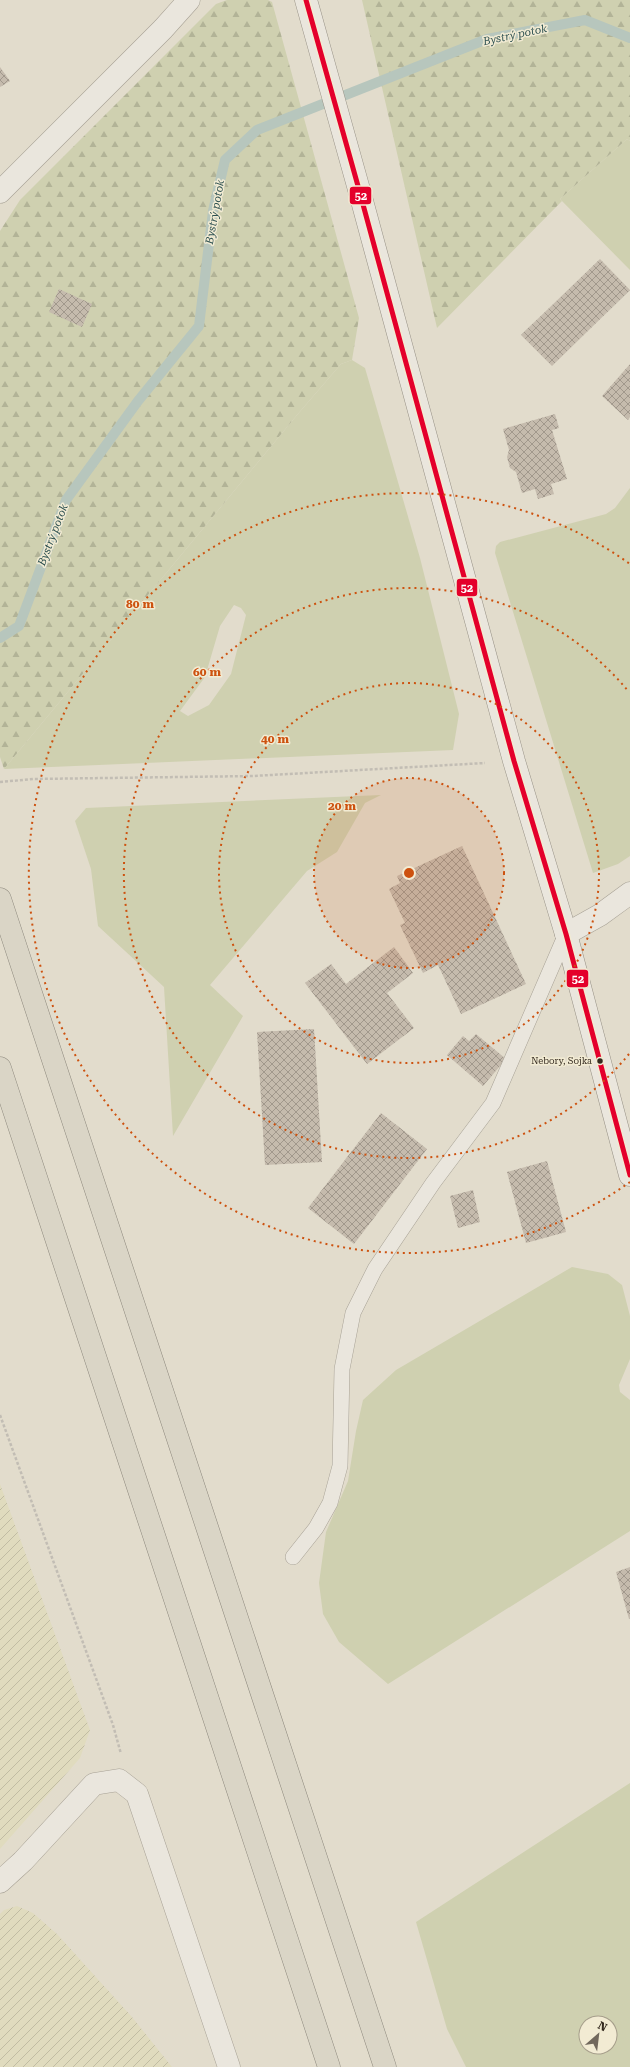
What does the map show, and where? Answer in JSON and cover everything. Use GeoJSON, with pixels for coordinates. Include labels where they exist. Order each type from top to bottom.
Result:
{"type":"FeatureCollection","features":[{"type":"Feature","properties":{"kind":"highway"},"geometry":{"type":"LineString","coordinates":[[0,899],[384,2067]]}},
{"type":"Feature","properties":{"kind":"highway"},"geometry":{"type":"LineString","coordinates":[[0,1068],[329,2067]]}},
{"type":"Feature","properties":{"kind":"main road"},"geometry":{"type":"LineString","coordinates":[[0,192],[163,29],[189,0]]}},
{"type":"Feature","properties":{"kind":"main road"},"geometry":{"type":"LineString","coordinates":[[306,0],[514,761],[566,934],[630,1175]]}},
{"type":"Feature","properties":{"kind":"main road"},"geometry":{"type":"LineString","coordinates":[[566,934],[600,915],[630,893]]}},
{"type":"Feature","properties":{"kind":"main road"},"geometry":{"type":"LineString","coordinates":[[0,1882],[23,1861],[94,1784],[119,1780],[137,1794],[229,2067]]}},
{"type":"Feature","properties":{"kind":"lane"},"geometry":{"type":"LineString","coordinates":[[293,1557],[316,1528],[330,1503],[340,1466],[342,1369],[354,1313],[375,1269],[433,1183],[493,1103],[566,934]]}},
{"type":"Feature","properties":{"kind":"path"},"geometry":{"type":"LineString","coordinates":[[0,782],[33,779],[253,776],[514,761]]}},
{"type":"Feature","properties":{"kind":"path"},"geometry":{"type":"LineString","coordinates":[[0,1415],[121,1750],[119,1780]]}},
{"type":"Feature","properties":{"kind":"shaded area"},"geometry":{"type":"Polygon","coordinates":[[[0,1484],[90,1730],[80,1758],[0,1849],[0,1484]]]}},
{"type":"Feature","properties":{"kind":"shaded area"},"geometry":{"type":"Polygon","coordinates":[[[17,1906],[33,1913],[57,1934],[132,2017],[172,2067],[0,2067],[0,1914],[4,1910],[17,1906]]]}},
{"type":"Feature","properties":{"kind":"green space"},"geometry":{"type":"Polygon","coordinates":[[[227,0],[268,0],[272,2],[359,318],[352,360],[341,364],[297,415],[4,769],[0,757],[0,231],[20,200],[216,4],[227,0]]]}},
{"type":"Feature","properties":{"kind":"green space"},"geometry":{"type":"Polygon","coordinates":[[[362,0],[630,0],[630,141],[627,139],[560,199],[562,201],[437,328],[362,0]]]}},
{"type":"Feature","properties":{"kind":"green space"},"geometry":{"type":"Polygon","coordinates":[[[627,139],[630,141],[630,270],[560,199],[627,139]]]}},
{"type":"Feature","properties":{"kind":"green space"},"geometry":{"type":"Polygon","coordinates":[[[352,360],[365,368],[420,558],[459,714],[453,750],[4,769],[297,415],[341,364],[352,360]],[[234,605],[220,626],[205,677],[180,711],[188,716],[209,705],[231,674],[246,615],[241,608],[234,605]]]}},
{"type":"Feature","properties":{"kind":"green space"},"geometry":{"type":"Polygon","coordinates":[[[630,488],[630,856],[618,864],[593,873],[495,553],[496,546],[500,542],[606,514],[615,508],[630,488]]]}},
{"type":"Feature","properties":{"kind":"green space"},"geometry":{"type":"Polygon","coordinates":[[[381,795],[365,803],[337,852],[307,871],[210,985],[243,1016],[173,1136],[164,987],[98,926],[91,869],[75,821],[86,808],[381,795]]]}},
{"type":"Feature","properties":{"kind":"green space"},"geometry":{"type":"Polygon","coordinates":[[[572,1267],[608,1274],[622,1285],[630,1316],[630,1359],[619,1385],[620,1392],[630,1400],[630,1531],[388,1684],[339,1642],[323,1614],[319,1583],[326,1532],[348,1481],[356,1431],[363,1400],[396,1370],[572,1267]]]}},
{"type":"Feature","properties":{"kind":"green space"},"geometry":{"type":"Polygon","coordinates":[[[630,1783],[630,2067],[466,2067],[447,2029],[416,1922],[630,1783]]]}},
{"type":"Feature","properties":{"kind":"building"},"geometry":{"type":"Polygon","coordinates":[[[0,67],[10,81],[0,87],[0,67]]]}},
{"type":"Feature","properties":{"kind":"building"},"geometry":{"type":"Polygon","coordinates":[[[600,259],[630,290],[552,366],[521,335],[600,259]]]}},
{"type":"Feature","properties":{"kind":"building"},"geometry":{"type":"Polygon","coordinates":[[[59,289],[92,304],[82,327],[49,312],[59,289]]]}},
{"type":"Feature","properties":{"kind":"building"},"geometry":{"type":"Polygon","coordinates":[[[630,364],[630,417],[628,420],[602,396],[630,364]]]}},
{"type":"Feature","properties":{"kind":"building"},"geometry":{"type":"Polygon","coordinates":[[[555,414],[559,428],[552,430],[567,479],[551,484],[554,494],[538,499],[535,489],[522,493],[516,472],[510,468],[507,457],[509,450],[503,429],[555,414]]]}},
{"type":"Feature","properties":{"kind":"building"},"geometry":{"type":"Polygon","coordinates":[[[462,846],[526,984],[461,1014],[438,965],[423,973],[400,925],[405,923],[389,889],[400,883],[397,876],[462,846]]]}},
{"type":"Feature","properties":{"kind":"building"},"geometry":{"type":"Polygon","coordinates":[[[394,947],[413,973],[387,993],[414,1028],[367,1064],[305,983],[331,964],[346,984],[394,947]]]}},
{"type":"Feature","properties":{"kind":"building"},"geometry":{"type":"Polygon","coordinates":[[[314,1029],[322,1162],[265,1165],[257,1032],[314,1029]]]}},
{"type":"Feature","properties":{"kind":"building"},"geometry":{"type":"Polygon","coordinates":[[[476,1034],[506,1059],[483,1086],[447,1055],[463,1036],[469,1041],[476,1034]]]}},
{"type":"Feature","properties":{"kind":"building"},"geometry":{"type":"Polygon","coordinates":[[[381,1113],[427,1149],[354,1244],[308,1208],[381,1113]]]}},
{"type":"Feature","properties":{"kind":"building"},"geometry":{"type":"Polygon","coordinates":[[[547,1161],[566,1232],[526,1243],[507,1172],[547,1161]]]}},
{"type":"Feature","properties":{"kind":"building"},"geometry":{"type":"Polygon","coordinates":[[[473,1190],[480,1222],[458,1228],[450,1196],[473,1190]]]}},
{"type":"Feature","properties":{"kind":"building"},"geometry":{"type":"Polygon","coordinates":[[[630,1567],[630,1618],[629,1619],[616,1572],[630,1567]]]}},
{"type":"Feature","properties":{"kind":"waterway","name":"Bystrý potok"},"geometry":{"type":"LineString","coordinates":[[0,638],[19,626],[66,500],[138,401],[199,326],[213,211],[225,160],[257,130],[487,39],[585,20],[630,38]]}},
{"type":"Feature","properties":{"kind":"transit line","name":"52"},"geometry":{"type":"LineString","coordinates":[[306,0],[514,761],[566,934],[630,1175]]}},
{"type":"Feature","properties":{"kind":"place","name":"Nebory, Sojka"},"geometry":{"type":"Point","coordinates":[600,1061]}}]}
